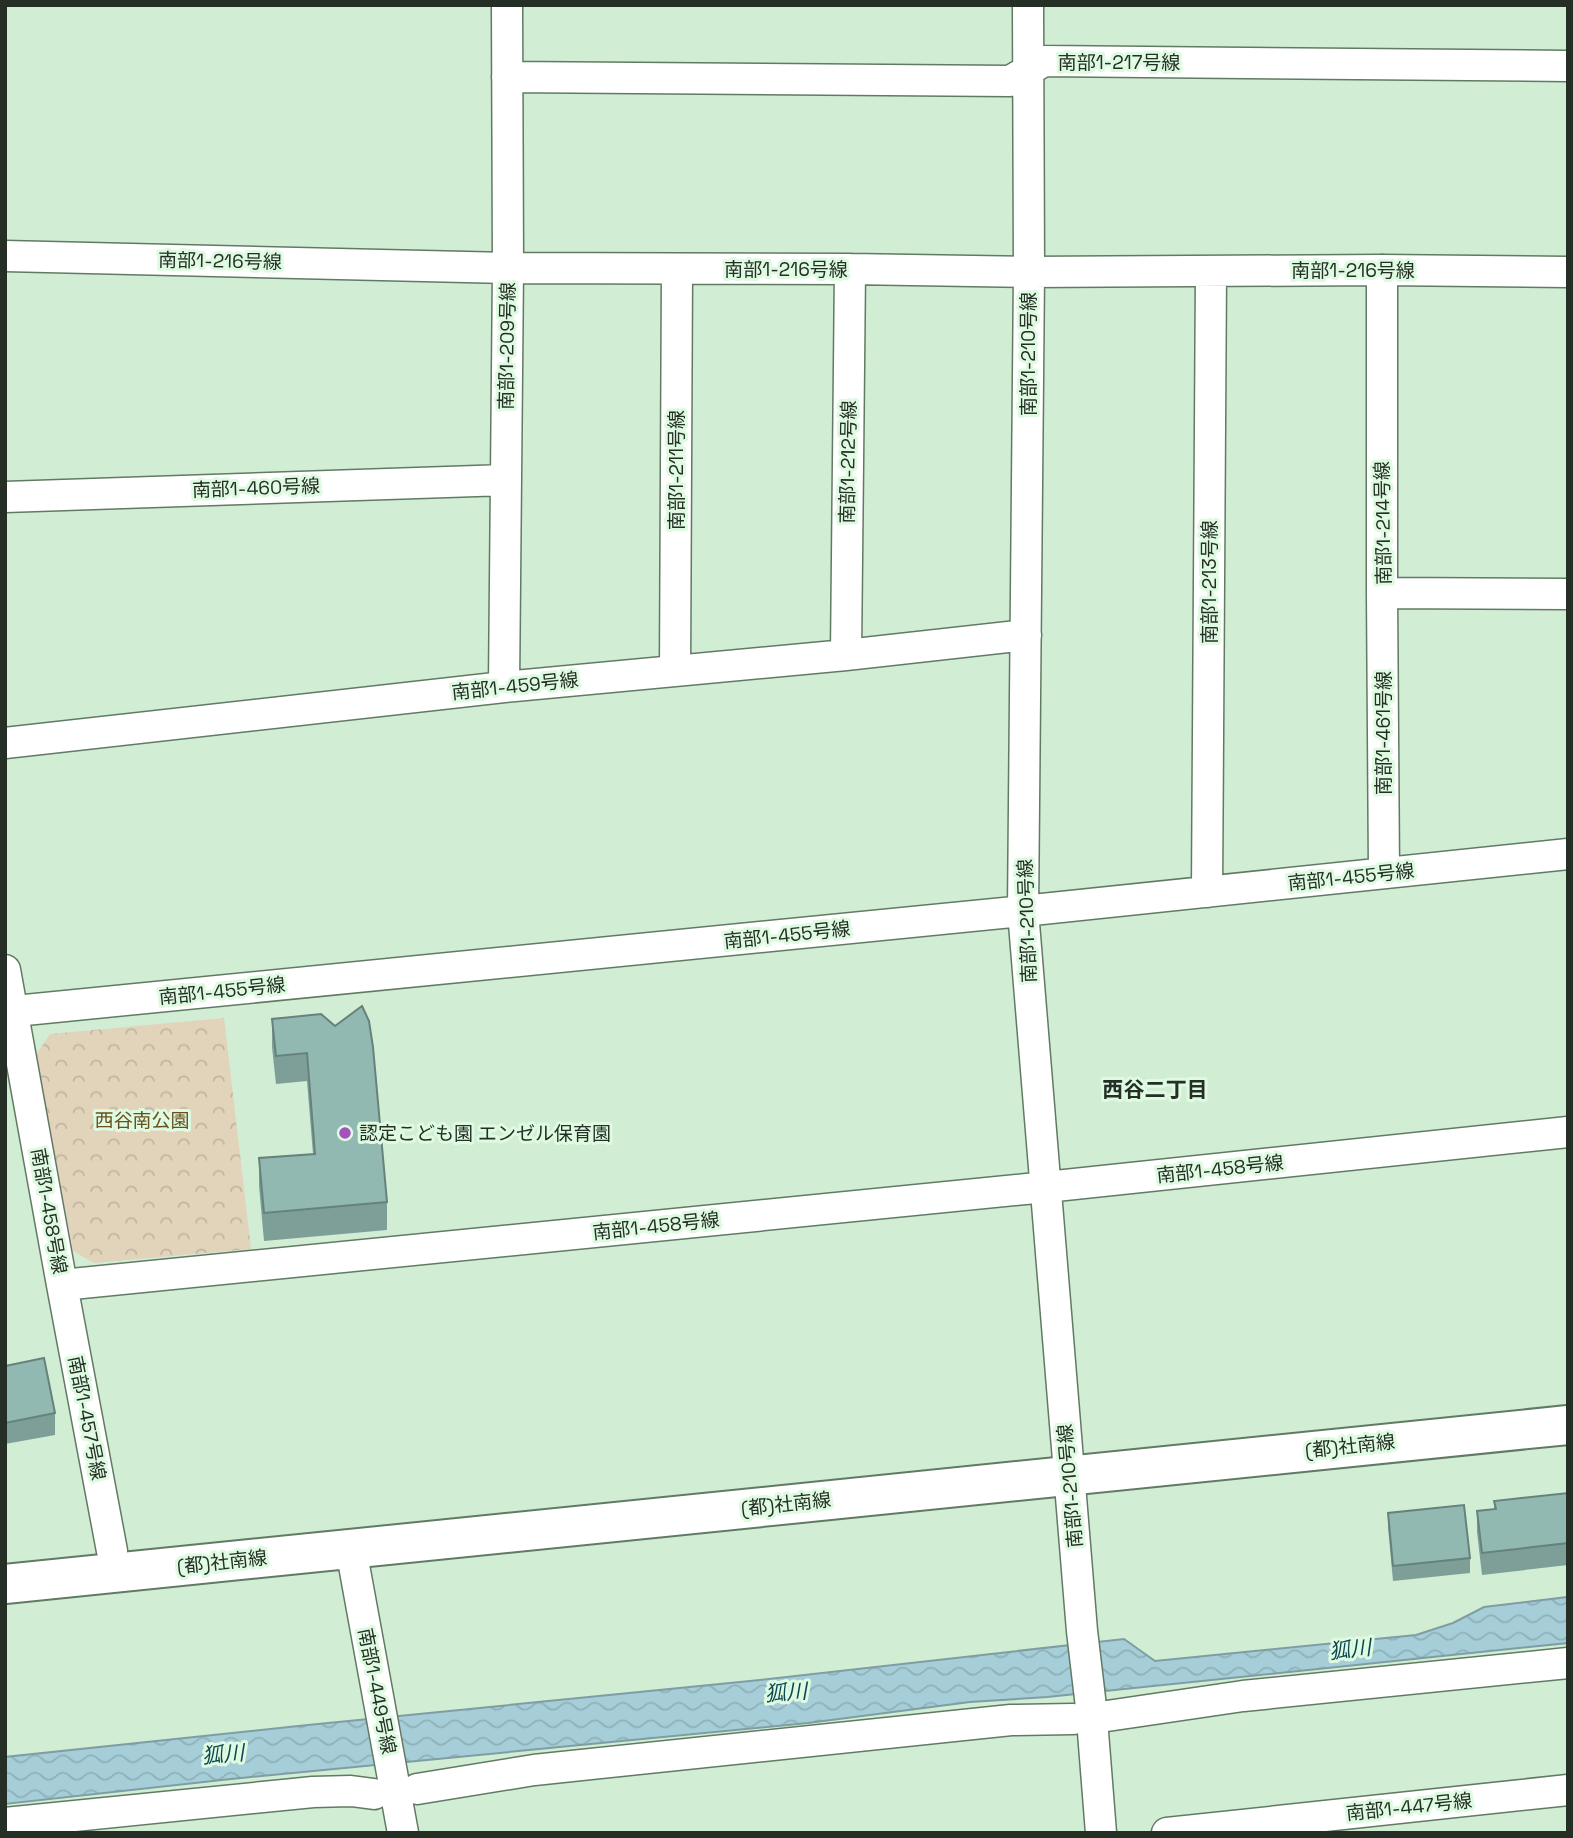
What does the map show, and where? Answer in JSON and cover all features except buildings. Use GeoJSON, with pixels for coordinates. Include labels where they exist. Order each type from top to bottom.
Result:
{"type":"FeatureCollection","features":[{"type":"Feature","properties":{"kind":"street","name":"南部1-209号線"},"geometry":{"type":"LineString","coordinates":[[504,687],[508,268],[507,5]]}},
{"type":"Feature","properties":{"kind":"street","name":"南部1-210号線"},"geometry":{"type":"LineString","coordinates":[[1028,5],[1023,911],[1101,1833]]}},
{"type":"Feature","properties":{"kind":"street","name":"南部1-217号線"},"geometry":{"type":"LineString","coordinates":[[507,78],[1010,81],[1044,61],[1568,66]]}},
{"type":"Feature","properties":{"kind":"street","name":"南部1-216号線"},"geometry":{"type":"LineString","coordinates":[[5,256],[508,268],[1568,272]]}},
{"type":"Feature","properties":{"kind":"street","name":"南部1-211号線"},"geometry":{"type":"LineString","coordinates":[[675,671],[677,269]]}},
{"type":"Feature","properties":{"kind":"street","name":"南部1-212号線"},"geometry":{"type":"LineString","coordinates":[[846,655],[850,269]]}},
{"type":"Feature","properties":{"kind":"street","name":"南部1-214号線"},"geometry":{"type":"LineString","coordinates":[[1382,270],[1382,593],[1568,594]]}},
{"type":"Feature","properties":{"kind":"street","name":"南部1-213号線"},"geometry":{"type":"LineString","coordinates":[[1208,892],[1211,271]]}},
{"type":"Feature","properties":{"kind":"street","name":"南部1-460号線"},"geometry":{"type":"LineString","coordinates":[[5,497],[506,480]]}},
{"type":"Feature","properties":{"kind":"street","name":"南部1-461号線"},"geometry":{"type":"LineString","coordinates":[[1382,593],[1384,873]]}},
{"type":"Feature","properties":{"kind":"street","name":"南部1-459号線"},"geometry":{"type":"LineString","coordinates":[[5,743],[504,687],[1026,635]]}},
{"type":"Feature","properties":{"kind":"street","name":"南部1-455号線"},"geometry":{"type":"LineString","coordinates":[[9,1012],[1568,854]]}},
{"type":"Feature","properties":{"kind":"street","name":"南部1-458号線"},"geometry":{"type":"LineString","coordinates":[[5,970],[9,1012],[62,1285],[1568,1132]]}},
{"type":"Feature","properties":{"kind":"street","name":"南部1-457号線"},"geometry":{"type":"LineString","coordinates":[[62,1285],[112,1551]]}},
{"type":"Feature","properties":{"kind":"street","name":"(都)社南線"},"geometry":{"type":"LineString","coordinates":[[5,1584],[1568,1424]]}},
{"type":"Feature","properties":{"kind":"street","name":"南部1-449号線"},"geometry":{"type":"LineString","coordinates":[[351,1549],[403,1833]]}},
{"type":"Feature","properties":{"kind":"street"},"geometry":{"type":"LineString","coordinates":[[5,1823],[313,1792],[395,1790],[534,1770],[1568,1663]]}},
{"type":"Feature","properties":{"kind":"street","name":"南部1-447号線"},"geometry":{"type":"LineString","coordinates":[[1167,1833],[1370,1822],[1568,1790]]}},
{"type":"Feature","properties":{"kind":"green space","name":"西谷南公園"},"geometry":{"type":"Polygon","coordinates":[[[224,1018],[251,1249],[94,1263],[73,1251],[36,1055],[50,1034],[224,1018]]]}},
{"type":"Feature","properties":{"kind":"water","name":"狐川"},"geometry":{"type":"Polygon","coordinates":[[[1568,1597],[1568,1643],[1047,1697],[970,1702],[808,1723],[231,1779],[5,1804],[5,1757],[750,1681],[1124,1639],[1155,1661],[1416,1635],[1453,1623],[1484,1607],[1568,1597]]]}},
{"type":"Feature","properties":{"kind":"place","name":"認定こども園 エンゼル保育園"},"geometry":{"type":"Point","coordinates":[345,1133]}},
{"type":"Feature","properties":{"kind":"district","name":"西谷二丁目"},"geometry":{"type":"Point","coordinates":[1155,1089]}}]}
